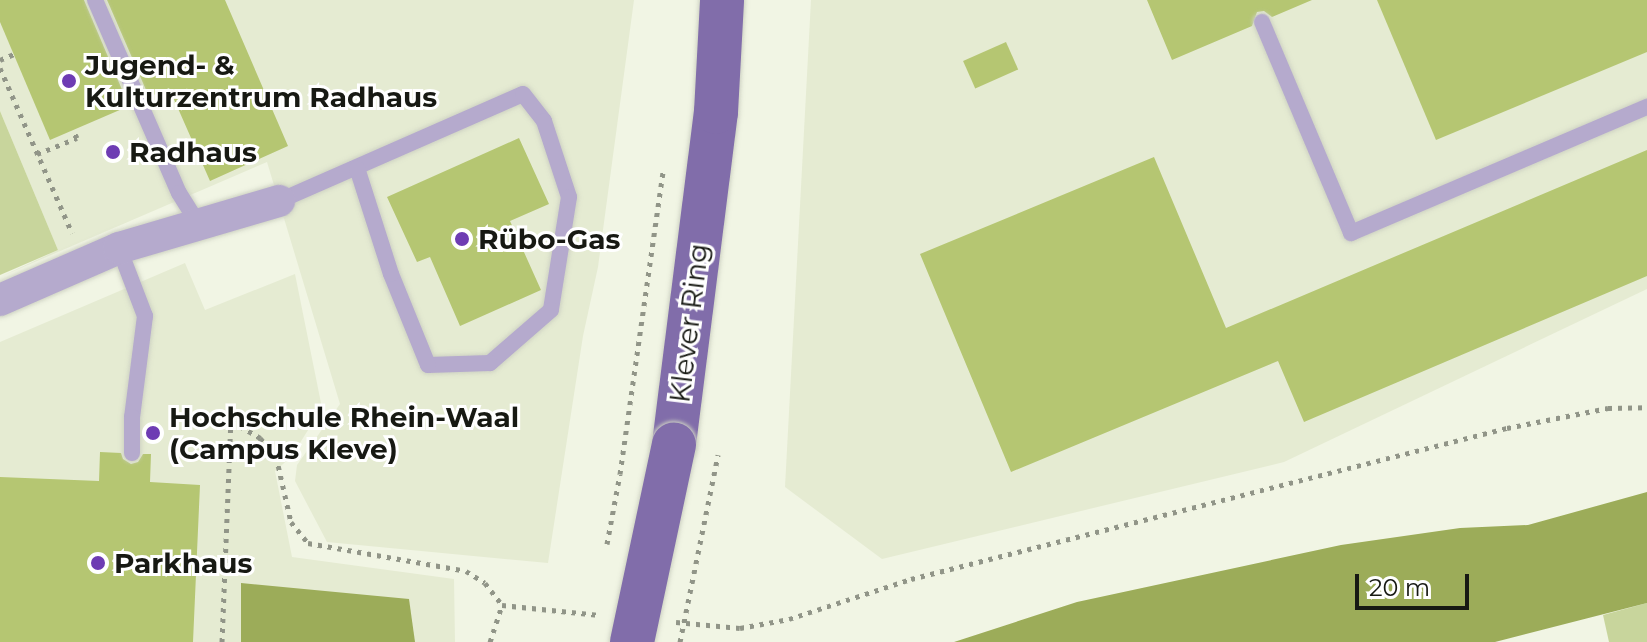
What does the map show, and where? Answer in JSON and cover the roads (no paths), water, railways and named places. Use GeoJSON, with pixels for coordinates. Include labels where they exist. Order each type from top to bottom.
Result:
{"type":"FeatureCollection","features":[{"type":"Feature","properties":{"kind":"main road","name":"Klever Ring"},"geometry":{"type":"LineString","coordinates":[[636,626],[674,444],[716,112],[722,0]]}},
{"type":"Feature","properties":{"kind":"street"},"geometry":{"type":"LineString","coordinates":[[0,300],[119,248],[197,222],[279,201]]}},
{"type":"Feature","properties":{"kind":"lane"},"geometry":{"type":"LineString","coordinates":[[95,0],[179,193],[197,222]]}},
{"type":"Feature","properties":{"kind":"lane"},"geometry":{"type":"LineString","coordinates":[[1262,22],[1351,233],[1647,107]]}},
{"type":"Feature","properties":{"kind":"lane"},"geometry":{"type":"LineString","coordinates":[[279,201],[523,94],[544,121],[569,197],[551,310],[490,363],[428,365],[391,274],[357,168]]}},
{"type":"Feature","properties":{"kind":"lane"},"geometry":{"type":"LineString","coordinates":[[119,248],[145,316],[132,417],[132,453]]}},
{"type":"Feature","properties":{"kind":"place","name":"Jugend- & Kulturzentrum Radhaus"},"geometry":{"type":"Point","coordinates":[69,81]}},
{"type":"Feature","properties":{"kind":"place","name":"Radhaus"},"geometry":{"type":"Point","coordinates":[113,152]}},
{"type":"Feature","properties":{"kind":"place","name":"Rübo-Gas"},"geometry":{"type":"Point","coordinates":[462,239]}},
{"type":"Feature","properties":{"kind":"place","name":"Hochschule Rhein-Waal (Campus Kleve)"},"geometry":{"type":"Point","coordinates":[153,433]}},
{"type":"Feature","properties":{"kind":"place","name":"Parkhaus"},"geometry":{"type":"Point","coordinates":[98,563]}}]}
